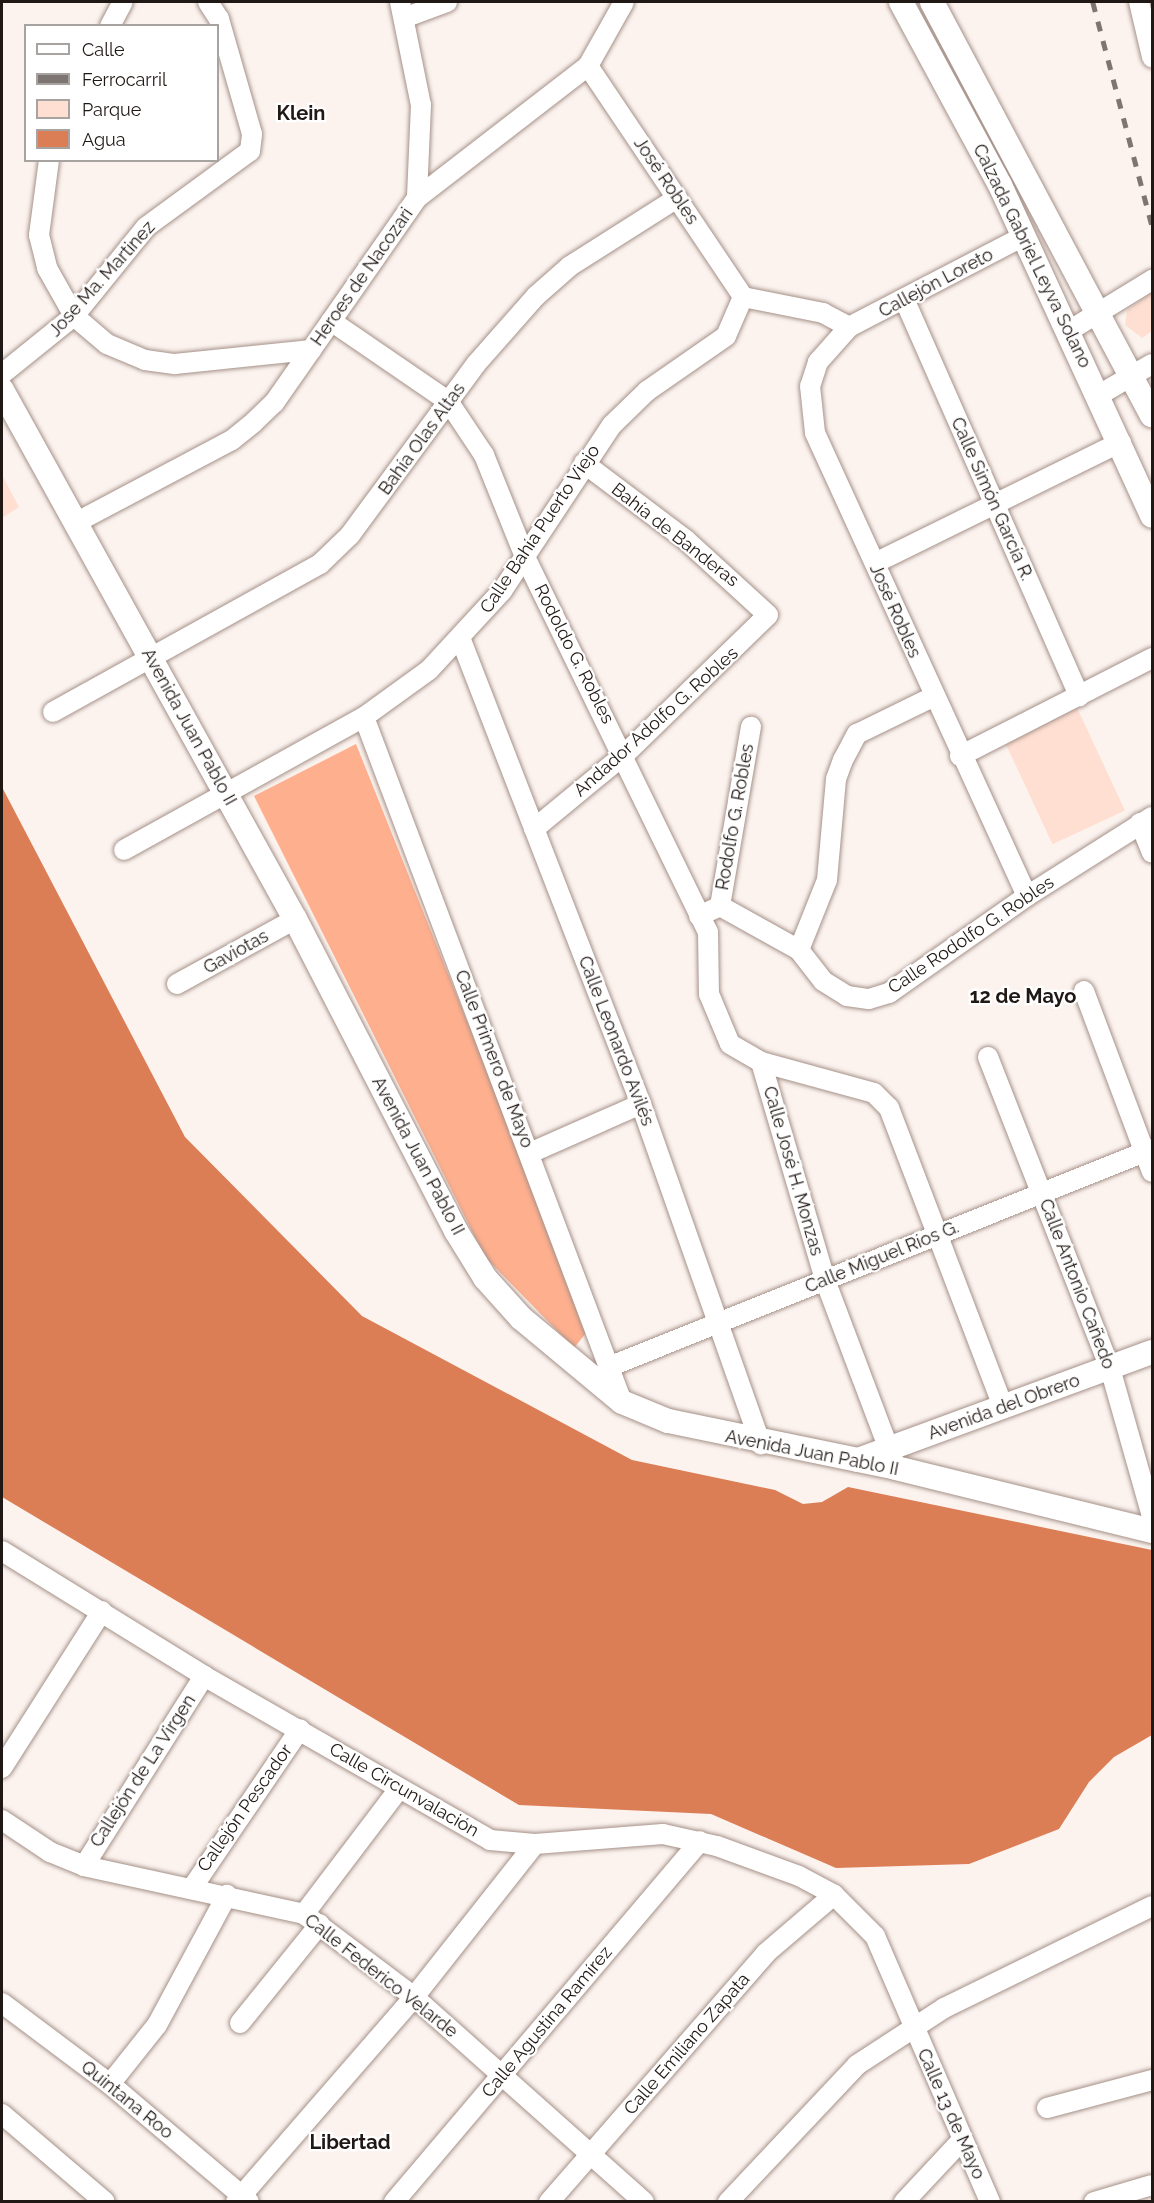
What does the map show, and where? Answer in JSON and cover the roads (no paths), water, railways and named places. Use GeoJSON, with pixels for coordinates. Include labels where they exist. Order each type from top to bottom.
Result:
{"type":"FeatureCollection","features":[{"type":"Feature","properties":{"kind":"main road","name":"Calzada Gabriel Leyva Solano"},"geometry":{"type":"LineString","coordinates":[[901,2],[1024,236],[1067,332],[1121,442],[1152,516]]}},
{"type":"Feature","properties":{"kind":"main road","name":"Calzada Gabriel Leyva Solano"},"geometry":{"type":"LineString","coordinates":[[932,2],[1002,125],[1095,316],[1130,377]]}},
{"type":"Feature","properties":{"kind":"main road"},"geometry":{"type":"LineString","coordinates":[[1130,377],[1152,415]]}},
{"type":"Feature","properties":{"kind":"main road","name":"Avenida Juan Pablo II"},"geometry":{"type":"LineString","coordinates":[[3,390],[295,919],[456,1231],[485,1278],[556,1351],[622,1402],[668,1421],[761,1445],[855,1461],[892,1459],[1152,1531]]}},
{"type":"Feature","properties":{"kind":"main road","name":"Avenida del Obrero"},"geometry":{"type":"LineString","coordinates":[[892,1459],[1003,1407],[1152,1352]]}},
{"type":"Feature","properties":{"kind":"street"},"geometry":{"type":"LineString","coordinates":[[111,24],[123,2]]}},
{"type":"Feature","properties":{"kind":"street","name":"Jose Ma. Martinez"},"geometry":{"type":"LineString","coordinates":[[3,390],[74,316],[146,227],[250,151],[252,134],[219,19],[208,2]]}},
{"type":"Feature","properties":{"kind":"street"},"geometry":{"type":"LineString","coordinates":[[417,198],[421,105],[402,10],[447,2]]}},
{"type":"Feature","properties":{"kind":"street","name":"Heroes de Nacozari"},"geometry":{"type":"LineString","coordinates":[[77,522],[232,440],[274,403],[417,198],[588,66],[624,2]]}},
{"type":"Feature","properties":{"kind":"street"},"geometry":{"type":"LineString","coordinates":[[1139,2],[1152,57]]}},
{"type":"Feature","properties":{"kind":"street","name":"José Robles"},"geometry":{"type":"LineString","coordinates":[[588,66],[743,297]]}},
{"type":"Feature","properties":{"kind":"street"},"geometry":{"type":"LineString","coordinates":[[49,162],[39,235],[47,268],[74,316],[107,344],[165,363],[310,350]]}},
{"type":"Feature","properties":{"kind":"street","name":"Bahía Olas Altas"},"geometry":{"type":"LineString","coordinates":[[53,712],[320,564],[370,511],[448,401],[544,289],[676,198]]}},
{"type":"Feature","properties":{"kind":"street","name":"Callejón Loreto"},"geometry":{"type":"LineString","coordinates":[[849,327],[905,301],[1024,236]]}},
{"type":"Feature","properties":{"kind":"street"},"geometry":{"type":"LineString","coordinates":[[1067,332],[1152,280]]}},
{"type":"Feature","properties":{"kind":"street"},"geometry":{"type":"LineString","coordinates":[[743,297],[823,314],[849,327]]}},
{"type":"Feature","properties":{"kind":"street","name":"Calle Bahía Puerto Viejo"},"geometry":{"type":"LineString","coordinates":[[124,850],[224,792],[364,717],[401,692],[461,640],[525,557],[584,463],[646,391],[726,336],[743,297]]}},
{"type":"Feature","properties":{"kind":"street","name":"Calle Simón García R."},"geometry":{"type":"LineString","coordinates":[[905,301],[1079,696]]}},
{"type":"Feature","properties":{"kind":"street","name":"Rodoldo G. Robles"},"geometry":{"type":"LineString","coordinates":[[331,321],[448,401],[484,455],[525,557],[625,754],[699,916],[711,951],[709,994],[730,1044],[761,1062]]}},
{"type":"Feature","properties":{"kind":"street","name":"José Robles"},"geometry":{"type":"LineString","coordinates":[[849,327],[818,362],[811,412],[815,434],[960,756],[1027,896]]}},
{"type":"Feature","properties":{"kind":"street"},"geometry":{"type":"LineString","coordinates":[[1099,395],[1152,364]]}},
{"type":"Feature","properties":{"kind":"street"},"geometry":{"type":"LineString","coordinates":[[874,563],[1121,442]]}},
{"type":"Feature","properties":{"kind":"street","name":"Bahía de Banderas"},"geometry":{"type":"LineString","coordinates":[[584,463],[766,608]]}},
{"type":"Feature","properties":{"kind":"street","name":"Andador Adolfo G. Robles"},"geometry":{"type":"LineString","coordinates":[[534,829],[625,754],[753,634],[767,619],[766,608]]}},
{"type":"Feature","properties":{"kind":"street","name":"Calle Leonardo Avilés"},"geometry":{"type":"LineString","coordinates":[[461,640],[641,1104],[761,1445]]}},
{"type":"Feature","properties":{"kind":"street"},"geometry":{"type":"LineString","coordinates":[[960,756],[1152,658]]}},
{"type":"Feature","properties":{"kind":"street"},"geometry":{"type":"LineString","coordinates":[[799,950],[827,880],[836,778],[857,734],[933,697]]}},
{"type":"Feature","properties":{"kind":"street","name":"Calle Primero de Mayo"},"geometry":{"type":"LineString","coordinates":[[364,717],[611,1366],[622,1402]]}},
{"type":"Feature","properties":{"kind":"street","name":"Rodolfo G. Robles"},"geometry":{"type":"LineString","coordinates":[[720,906],[751,727]]}},
{"type":"Feature","properties":{"kind":"street"},"geometry":{"type":"LineString","coordinates":[[1146,820],[1152,854]]}},
{"type":"Feature","properties":{"kind":"street","name":"Calle Rodolfo G. Robles"},"geometry":{"type":"LineString","coordinates":[[720,906],[799,950],[823,981],[846,996],[869,999],[889,993],[1027,896],[1146,820]]}},
{"type":"Feature","properties":{"kind":"street"},"geometry":{"type":"LineString","coordinates":[[699,916],[720,906]]}},
{"type":"Feature","properties":{"kind":"street","name":"Gaviotas"},"geometry":{"type":"LineString","coordinates":[[177,984],[295,919]]}},
{"type":"Feature","properties":{"kind":"street"},"geometry":{"type":"LineString","coordinates":[[1084,991],[1148,1150],[1152,1172]]}},
{"type":"Feature","properties":{"kind":"street","name":"Calle Antonio Cañedo"},"geometry":{"type":"LineString","coordinates":[[988,1057],[1110,1368],[1152,1516]]}},
{"type":"Feature","properties":{"kind":"street"},"geometry":{"type":"LineString","coordinates":[[761,1062],[882,1099],[1003,1407]]}},
{"type":"Feature","properties":{"kind":"street","name":"Calle José H. Monzas"},"geometry":{"type":"LineString","coordinates":[[761,1062],[825,1280],[892,1459]]}},
{"type":"Feature","properties":{"kind":"street"},"geometry":{"type":"LineString","coordinates":[[530,1153],[641,1104]]}},
{"type":"Feature","properties":{"kind":"street","name":"Calle Miguel Ríos G."},"geometry":{"type":"LineString","coordinates":[[611,1366],[718,1321],[1043,1194],[1148,1150]]}},
{"type":"Feature","properties":{"kind":"street","name":"Calle Circunvalación"},"geometry":{"type":"LineString","coordinates":[[2,1551],[204,1676],[300,1730],[398,1790],[490,1840],[535,1844],[663,1834],[700,1841],[799,1876],[834,1895],[875,1936],[912,2027]]}},
{"type":"Feature","properties":{"kind":"street"},"geometry":{"type":"LineString","coordinates":[[2,1768],[102,1611]]}},
{"type":"Feature","properties":{"kind":"street","name":"Callejón de La Virgen"},"geometry":{"type":"LineString","coordinates":[[84,1866],[204,1676]]}},
{"type":"Feature","properties":{"kind":"street","name":"Callejón Pescador"},"geometry":{"type":"LineString","coordinates":[[192,1888],[300,1730]]}},
{"type":"Feature","properties":{"kind":"street"},"geometry":{"type":"LineString","coordinates":[[240,2023],[398,1790]]}},
{"type":"Feature","properties":{"kind":"street","name":"Calle Federico Velarde"},"geometry":{"type":"LineString","coordinates":[[2,1820],[50,1852],[84,1866],[227,1895],[312,1919],[414,1997],[644,2202]]}},
{"type":"Feature","properties":{"kind":"street","name":"Calle Agustina Ramírez"},"geometry":{"type":"LineString","coordinates":[[393,2202],[700,1841]]}},
{"type":"Feature","properties":{"kind":"street"},"geometry":{"type":"LineString","coordinates":[[242,2199],[414,1997],[535,1844]]}},
{"type":"Feature","properties":{"kind":"street"},"geometry":{"type":"LineString","coordinates":[[110,2084],[157,2025],[227,1895]]}},
{"type":"Feature","properties":{"kind":"street","name":"Calle Emiliano Zapata"},"geometry":{"type":"LineString","coordinates":[[549,2202],[766,1953],[834,1895]]}},
{"type":"Feature","properties":{"kind":"street"},"geometry":{"type":"LineString","coordinates":[[728,2202],[828,2092],[912,2027],[1028,1963],[1152,1906]]}},
{"type":"Feature","properties":{"kind":"street","name":"Quintana Roo"},"geometry":{"type":"LineString","coordinates":[[2,2003],[110,2084],[242,2199]]}},
{"type":"Feature","properties":{"kind":"street","name":"Calle 13 de Mayo"},"geometry":{"type":"LineString","coordinates":[[912,2027],[990,2202]]}},
{"type":"Feature","properties":{"kind":"street"},"geometry":{"type":"LineString","coordinates":[[1047,2108],[1152,2080]]}},
{"type":"Feature","properties":{"kind":"street"},"geometry":{"type":"LineString","coordinates":[[2,2114],[105,2202]]}},
{"type":"Feature","properties":{"kind":"street"},"geometry":{"type":"LineString","coordinates":[[904,2202],[962,2140]]}},
{"type":"Feature","properties":{"kind":"street"},"geometry":{"type":"LineString","coordinates":[[1094,2202],[1152,2185]]}},
{"type":"Feature","properties":{"kind":"water"},"geometry":{"type":"Polygon","coordinates":[[[2,787],[185,1137],[362,1316],[632,1460],[775,1490],[803,1504],[822,1502],[848,1487],[1152,1550],[1152,1735],[1114,1757],[1089,1782],[1059,1829],[969,1864],[836,1868],[711,1814],[519,1805],[2,1497],[2,787]]]}},
{"type":"Feature","properties":{"kind":"railway"},"geometry":{"type":"LineString","coordinates":[[1093,2],[1152,225]]}},
{"type":"Feature","properties":{"kind":"district","name":"Klein"},"geometry":{"type":"Point","coordinates":[301,113]}},
{"type":"Feature","properties":{"kind":"district","name":"12 de Mayo"},"geometry":{"type":"Point","coordinates":[1023,996]}},
{"type":"Feature","properties":{"kind":"district","name":"Libertad"},"geometry":{"type":"Point","coordinates":[350,2142]}}]}
